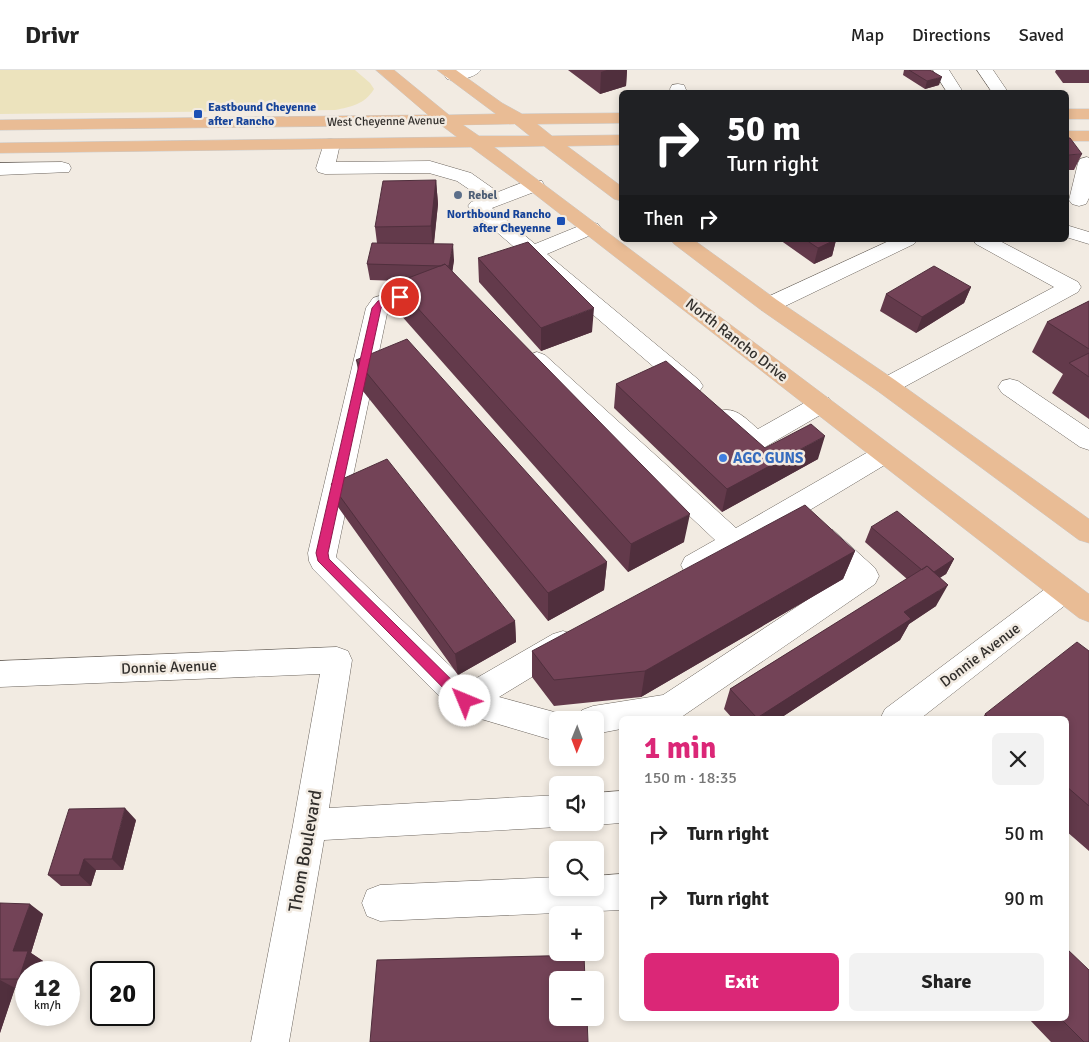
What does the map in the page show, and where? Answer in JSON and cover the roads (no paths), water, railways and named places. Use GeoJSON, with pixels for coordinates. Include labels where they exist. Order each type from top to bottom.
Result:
{"type":"FeatureCollection","features":[{"type":"Feature","properties":{"kind":"main road"},"geometry":{"type":"LineString","coordinates":[[449,73],[496,107],[520,120],[549,141],[614,160],[619,185]]}},
{"type":"Feature","properties":{"kind":"main road"},"geometry":{"type":"LineString","coordinates":[[345,122],[361,118],[387,101],[393,94],[390,75]]}},
{"type":"Feature","properties":{"kind":"main road","name":"North Rancho Drive"},"geometry":{"type":"LineString","coordinates":[[390,75],[445,120],[535,184],[1089,610]]}},
{"type":"Feature","properties":{"kind":"main road"},"geometry":{"type":"LineString","coordinates":[[1069,114],[1089,114]]}},
{"type":"Feature","properties":{"kind":"main road","name":"West Cheyenne Avenue"},"geometry":{"type":"LineString","coordinates":[[0,125],[619,118]]}},
{"type":"Feature","properties":{"kind":"main road"},"geometry":{"type":"LineString","coordinates":[[1069,136],[1089,136]]}},
{"type":"Feature","properties":{"kind":"main road","name":"West Cheyenne Avenue"},"geometry":{"type":"LineString","coordinates":[[0,148],[549,141],[614,160]]}},
{"type":"Feature","properties":{"kind":"main road"},"geometry":{"type":"LineString","coordinates":[[684,242],[769,305],[887,386],[1089,533]]}},
{"type":"Feature","properties":{"kind":"street"},"geometry":{"type":"LineString","coordinates":[[449,73],[473,70]]}},
{"type":"Feature","properties":{"kind":"street"},"geometry":{"type":"LineString","coordinates":[[935,70],[941,70],[954,90]]}},
{"type":"Feature","properties":{"kind":"street"},"geometry":{"type":"LineString","coordinates":[[985,70],[999,90]]}},
{"type":"Feature","properties":{"kind":"street"},"geometry":{"type":"LineString","coordinates":[[331,144],[326,168],[412,166],[430,168],[464,177],[496,199]]}},
{"type":"Feature","properties":{"kind":"street"},"geometry":{"type":"LineString","coordinates":[[1078,202],[1082,163]]}},
{"type":"Feature","properties":{"kind":"street"},"geometry":{"type":"LineString","coordinates":[[0,169],[62,168]]}},
{"type":"Feature","properties":{"kind":"street"},"geometry":{"type":"LineString","coordinates":[[535,184],[478,206],[756,441],[820,404]]}},
{"type":"Feature","properties":{"kind":"street"},"geometry":{"type":"LineString","coordinates":[[533,252],[591,228]]}},
{"type":"Feature","properties":{"kind":"street"},"geometry":{"type":"LineString","coordinates":[[1069,232],[1089,238]]}},
{"type":"Feature","properties":{"kind":"street"},"geometry":{"type":"LineString","coordinates":[[769,305],[903,242]]}},
{"type":"Feature","properties":{"kind":"street"},"geometry":{"type":"LineString","coordinates":[[987,242],[1079,287]]}},
{"type":"Feature","properties":{"kind":"street"},"geometry":{"type":"LineString","coordinates":[[456,285],[438,285],[382,303],[377,308],[322,553],[323,561],[465,701],[549,725]]}},
{"type":"Feature","properties":{"kind":"street"},"geometry":{"type":"LineString","coordinates":[[887,386],[1079,287]]}},
{"type":"Feature","properties":{"kind":"street"},"geometry":{"type":"LineString","coordinates":[[522,346],[734,542]]}},
{"type":"Feature","properties":{"kind":"street"},"geometry":{"type":"LineString","coordinates":[[1010,387],[1089,441]]}},
{"type":"Feature","properties":{"kind":"street"},"geometry":{"type":"LineString","coordinates":[[675,577],[884,454]]}},
{"type":"Feature","properties":{"kind":"street"},"geometry":{"type":"LineString","coordinates":[[604,718],[669,708],[865,576],[792,509]]}},
{"type":"Feature","properties":{"kind":"street","name":"Donnie Avenue"},"geometry":{"type":"LineString","coordinates":[[900,716],[1063,590]]}},
{"type":"Feature","properties":{"kind":"street"},"geometry":{"type":"LineString","coordinates":[[465,701],[583,632]]}},
{"type":"Feature","properties":{"kind":"street","name":"Donnie Avenue"},"geometry":{"type":"LineString","coordinates":[[0,674],[337,660]]}},
{"type":"Feature","properties":{"kind":"street","name":"Thom Boulevard"},"geometry":{"type":"LineString","coordinates":[[270,1042],[310,824],[337,660]]}},
{"type":"Feature","properties":{"kind":"street"},"geometry":{"type":"LineString","coordinates":[[604,809],[619,808]]}},
{"type":"Feature","properties":{"kind":"street"},"geometry":{"type":"LineString","coordinates":[[310,824],[549,811]]}},
{"type":"Feature","properties":{"kind":"street"},"geometry":{"type":"LineString","coordinates":[[380,902],[619,892]]}},
{"type":"Feature","properties":{"kind":"place","name":"Eastbound Cheyenne after Rancho"},"geometry":{"type":"Point","coordinates":[198,114]}},
{"type":"Feature","properties":{"kind":"place","name":"Rebel"},"geometry":{"type":"Point","coordinates":[458,195]}},
{"type":"Feature","properties":{"kind":"place","name":"Northbound Rancho after Cheyenne"},"geometry":{"type":"Point","coordinates":[561,221]}},
{"type":"Feature","properties":{"kind":"place","name":"AGC GUNS"},"geometry":{"type":"Point","coordinates":[723,458]}}]}
